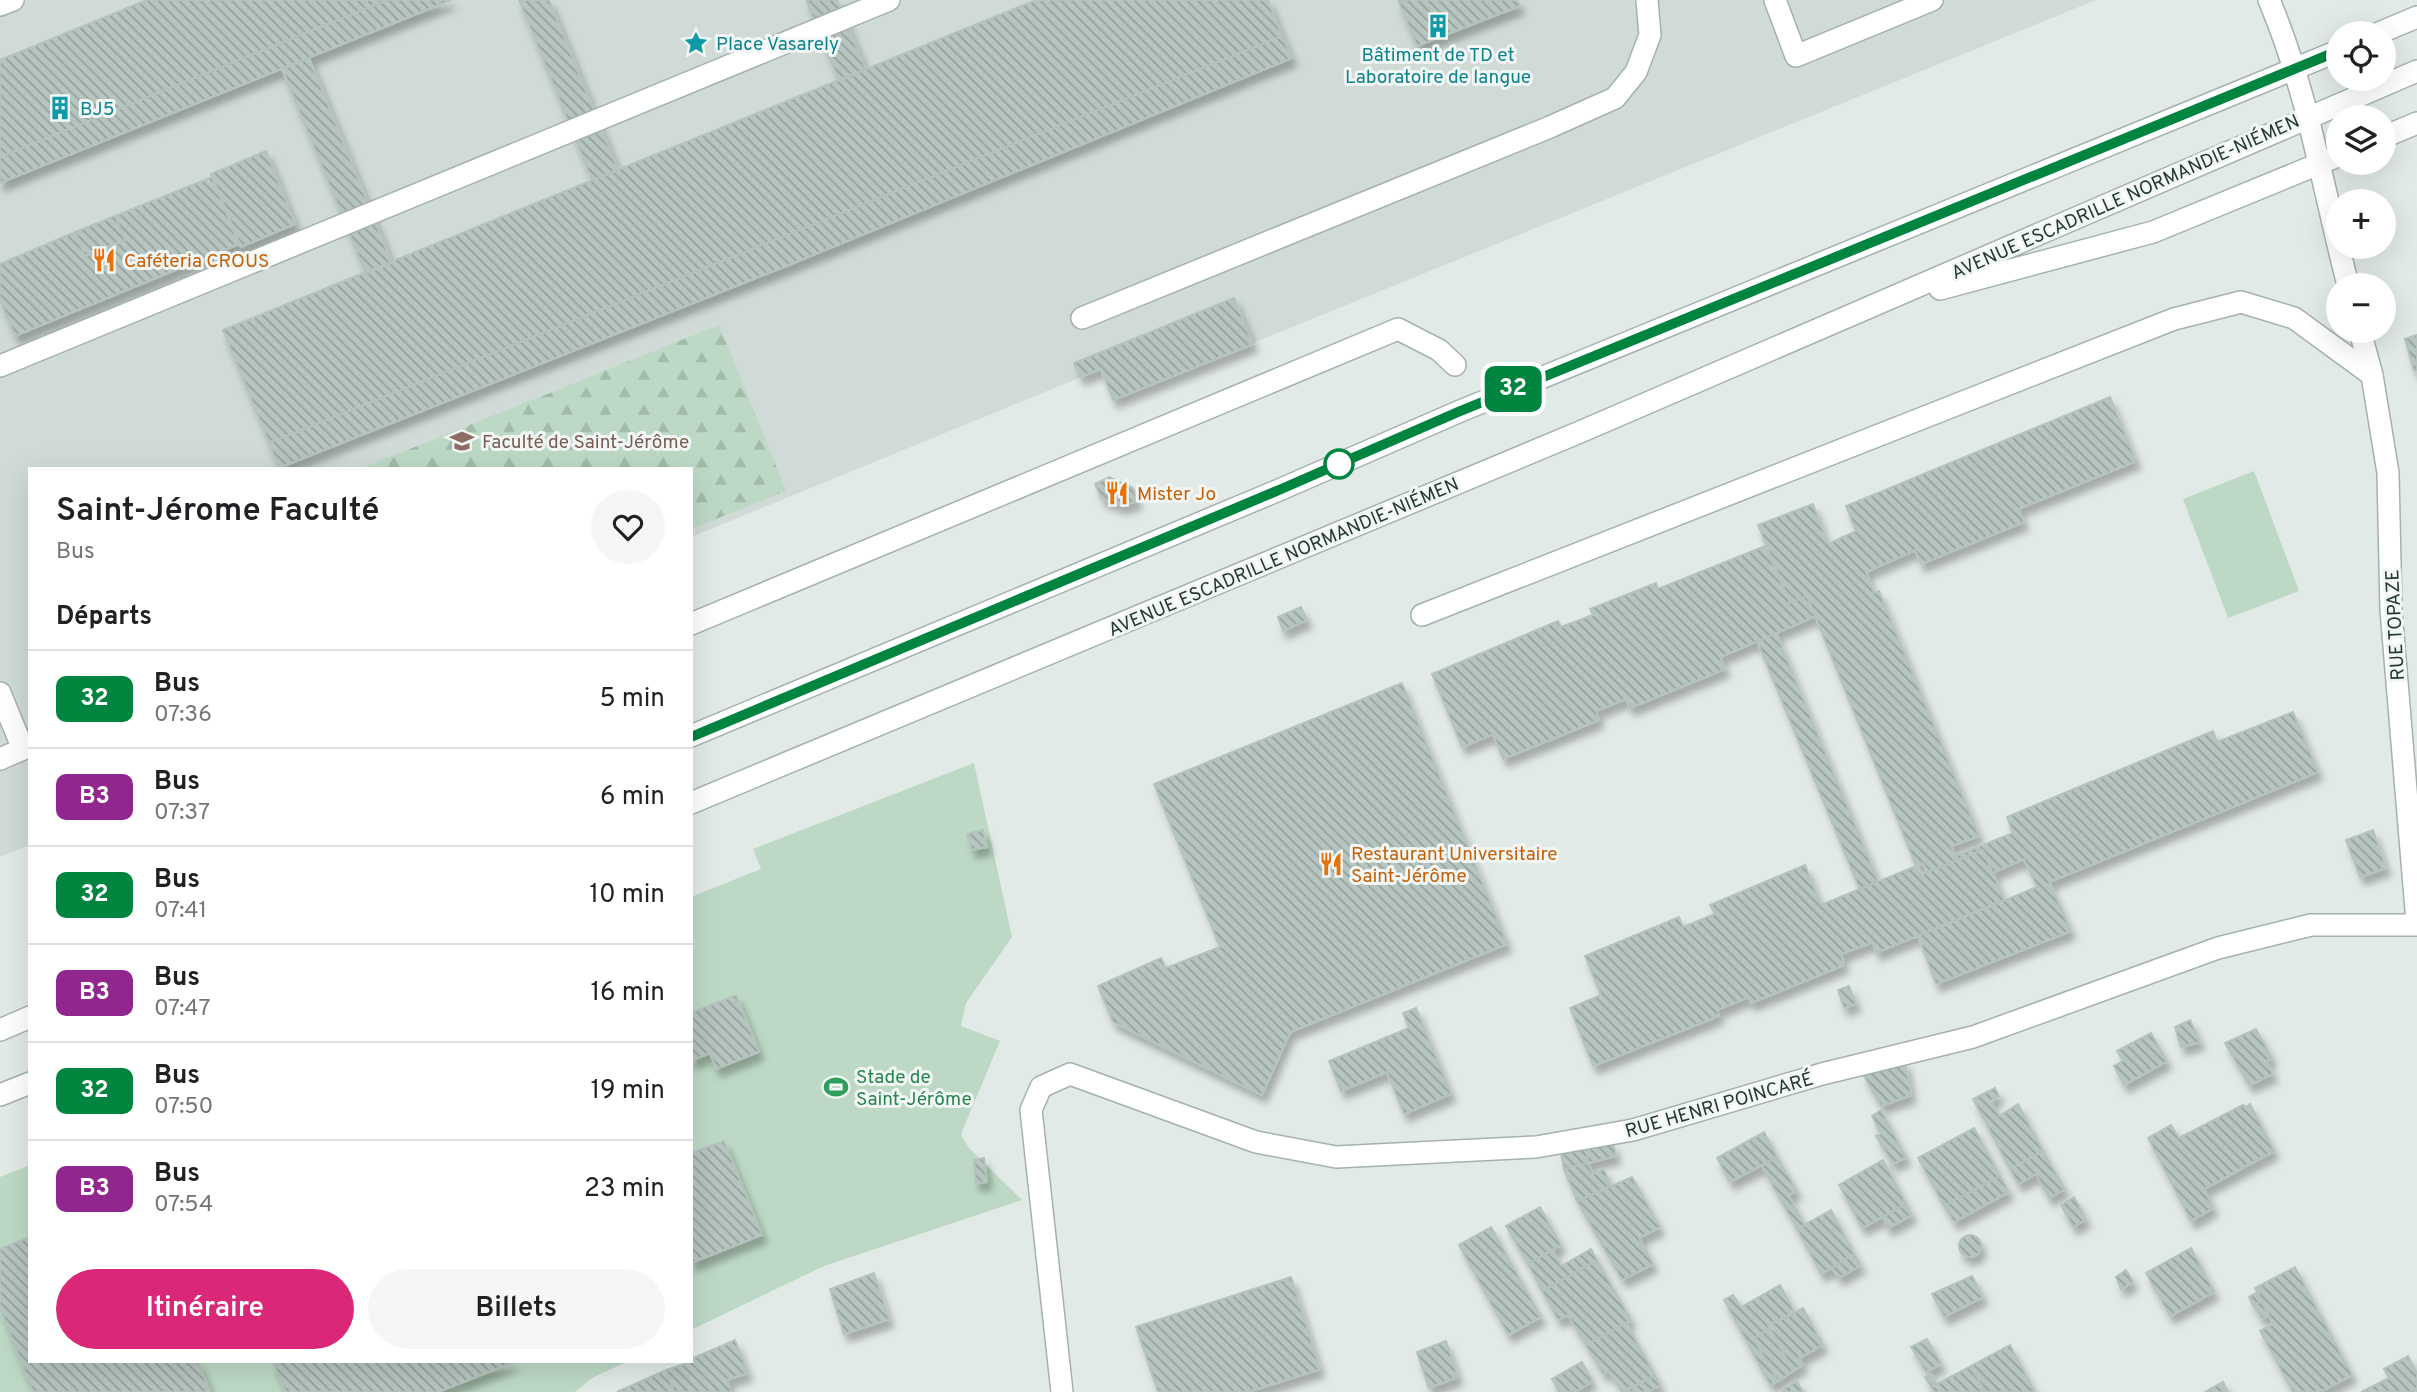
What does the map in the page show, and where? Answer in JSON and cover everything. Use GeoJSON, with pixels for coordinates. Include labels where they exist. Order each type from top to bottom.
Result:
{"type":"FeatureCollection","features":[{"type":"Feature","properties":{"kind":"street"},"geometry":{"type":"LineString","coordinates":[[0,5],[13,0]]}},
{"type":"Feature","properties":{"kind":"street"},"geometry":{"type":"LineString","coordinates":[[0,366],[889,0]]}},
{"type":"Feature","properties":{"kind":"street"},"geometry":{"type":"LineString","coordinates":[[1082,318],[1615,98],[1636,72],[1650,35],[1647,0]]}},
{"type":"Feature","properties":{"kind":"street"},"geometry":{"type":"LineString","coordinates":[[1775,0],[1796,56],[1931,0]]}},
{"type":"Feature","properties":{"kind":"street"},"geometry":{"type":"LineString","coordinates":[[2272,1],[2309,116],[2326,153]]}},
{"type":"Feature","properties":{"kind":"street"},"geometry":{"type":"LineString","coordinates":[[2396,26],[2417,17]]}},
{"type":"Feature","properties":{"kind":"street"},"geometry":{"type":"LineString","coordinates":[[693,736],[1458,412],[2326,56]]}},
{"type":"Feature","properties":{"kind":"street","name":"AVENUE ESCADRILLE NORMANDIE-NIÉMEN"},"geometry":{"type":"LineString","coordinates":[[693,802],[1873,307],[2417,71]]}},
{"type":"Feature","properties":{"kind":"street"},"geometry":{"type":"LineString","coordinates":[[2396,132],[2417,122]]}},
{"type":"Feature","properties":{"kind":"street","name":"AVENUE ESCADRILLE NORMANDIE-NIÉMEN"},"geometry":{"type":"LineString","coordinates":[[1873,307],[2153,232],[2326,161]]}},
{"type":"Feature","properties":{"kind":"street"},"geometry":{"type":"LineString","coordinates":[[2330,175],[2335,239],[2345,273]]}},
{"type":"Feature","properties":{"kind":"street"},"geometry":{"type":"LineString","coordinates":[[1422,615],[2174,319],[2241,302],[2294,318],[2372,375]]}},
{"type":"Feature","properties":{"kind":"street"},"geometry":{"type":"LineString","coordinates":[[693,623],[1398,329],[1439,350],[1455,365]]}},
{"type":"Feature","properties":{"kind":"street","name":"RUE TOPAZE"},"geometry":{"type":"LineString","coordinates":[[2363,343],[2372,375],[2388,473],[2391,610],[2417,923]]}},
{"type":"Feature","properties":{"kind":"street"},"geometry":{"type":"LineString","coordinates":[[0,693],[23,749],[0,759]]}},
{"type":"Feature","properties":{"kind":"street","name":"RUE HENRI POINCARÉ"},"geometry":{"type":"LineString","coordinates":[[1062,1392],[1031,1110],[1041,1087],[1070,1074],[1256,1142],[1336,1157],[1536,1147],[1633,1130],[1822,1074],[1973,1037],[2218,948],[2311,925],[2417,923]]}},
{"type":"Feature","properties":{"kind":"street"},"geometry":{"type":"LineString","coordinates":[[0,1030],[28,1018]]}},
{"type":"Feature","properties":{"kind":"street"},"geometry":{"type":"LineString","coordinates":[[0,1095],[28,1084]]}},
{"type":"Feature","properties":{"kind":"shaded area","name":"Faculté de Saint-Jérôme"},"geometry":{"type":"Polygon","coordinates":[[[0,0],[2096,0],[1113,400],[1101,369],[693,536],[693,467],[28,467],[28,846],[0,857],[0,0]]]}},
{"type":"Feature","properties":{"kind":"green space"},"geometry":{"type":"Polygon","coordinates":[[[719,325],[786,491],[693,528],[693,467],[365,467],[719,325]]]}},
{"type":"Feature","properties":{"kind":"green space"},"geometry":{"type":"Polygon","coordinates":[[[2254,471],[2299,591],[2228,618],[2183,499],[2254,471]]]}},
{"type":"Feature","properties":{"kind":"green space","name":"Stade de Saint-Jérôme"},"geometry":{"type":"Polygon","coordinates":[[[974,763],[1012,937],[966,1003],[961,1026],[1000,1041],[961,1134],[968,1147],[1022,1200],[824,1266],[693,1329],[693,896],[761,869],[753,849],[974,763]]]}},
{"type":"Feature","properties":{"kind":"green space"},"geometry":{"type":"Polygon","coordinates":[[[28,1166],[28,1363],[624,1363],[592,1378],[575,1392],[0,1392],[0,1177],[28,1166]]]}},
{"type":"Feature","properties":{"kind":"building","name":"BJ5"},"geometry":{"type":"Polygon","coordinates":[[[147,0],[387,0],[0,157],[0,60],[147,0]]]}},
{"type":"Feature","properties":{"kind":"building"},"geometry":{"type":"Polygon","coordinates":[[[387,0],[451,0],[0,183],[0,157],[387,0]]]}},
{"type":"Feature","properties":{"kind":"building"},"geometry":{"type":"Polygon","coordinates":[[[519,0],[549,0],[618,170],[592,180],[519,0]]]}},
{"type":"Feature","properties":{"kind":"building"},"geometry":{"type":"Polygon","coordinates":[[[806,0],[837,0],[866,70],[839,81],[806,0]]]}},
{"type":"Feature","properties":{"kind":"building"},"geometry":{"type":"Polygon","coordinates":[[[1036,0],[1268,0],[1282,36],[269,443],[223,330],[1036,0]]]}},
{"type":"Feature","properties":{"kind":"building","name":"Bâtiment de TD et Laboratoire de langue"},"geometry":{"type":"Polygon","coordinates":[[[1398,0],[1517,0],[1520,6],[1417,46],[1398,0]]]}},
{"type":"Feature","properties":{"kind":"building"},"geometry":{"type":"Polygon","coordinates":[[[1282,36],[1292,58],[789,265],[282,467],[279,467],[269,443],[1282,36]]]}},
{"type":"Feature","properties":{"kind":"building"},"geometry":{"type":"Polygon","coordinates":[[[309,58],[392,263],[366,274],[282,69],[309,58]]]}},
{"type":"Feature","properties":{"kind":"building"},"geometry":{"type":"Polygon","coordinates":[[[266,151],[295,224],[241,247],[211,174],[266,151]]]}},
{"type":"Feature","properties":{"kind":"building","name":"Caféteria CROUS"},"geometry":{"type":"Polygon","coordinates":[[[212,177],[239,244],[15,336],[0,300],[0,264],[75,232],[85,256],[125,240],[115,216],[212,177]]]}},
{"type":"Feature","properties":{"kind":"building"},"geometry":{"type":"Polygon","coordinates":[[[115,216],[125,240],[85,256],[75,232],[115,216]]]}},
{"type":"Feature","properties":{"kind":"building"},"geometry":{"type":"Polygon","coordinates":[[[1234,298],[1253,344],[1113,400],[1101,369],[1080,377],[1074,363],[1234,298]]]}},
{"type":"Feature","properties":{"kind":"building"},"geometry":{"type":"Polygon","coordinates":[[[2417,335],[2417,370],[2414,371],[2405,339],[2417,335]]]}},
{"type":"Feature","properties":{"kind":"building"},"geometry":{"type":"Polygon","coordinates":[[[2110,397],[2136,461],[2018,509],[2024,522],[1921,564],[1915,550],[1866,572],[1874,593],[1879,591],[1979,836],[1951,846],[1955,856],[2013,833],[2007,817],[2213,731],[2217,742],[2293,712],[2318,772],[2049,882],[2071,931],[1936,984],[1918,936],[2037,887],[2024,859],[1992,873],[1983,850],[1927,872],[1923,863],[1916,866],[1807,596],[1790,603],[1758,525],[1813,504],[1828,544],[1856,531],[1846,506],[2110,397]]]}},
{"type":"Feature","properties":{"kind":"building","name":"Mister Jo"},"geometry":{"type":"Polygon","coordinates":[[[1109,477],[1133,488],[1137,501],[1122,506],[1102,499],[1095,484],[1109,477]]]}},
{"type":"Feature","properties":{"kind":"building"},"geometry":{"type":"Polygon","coordinates":[[[1765,546],[1790,603],[1807,596],[1816,616],[1720,657],[1725,669],[1630,708],[1626,699],[1596,711],[1599,720],[1503,759],[1493,734],[1462,747],[1432,674],[1558,621],[1561,627],[1593,615],[1590,609],[1656,583],[1658,589],[1765,546]]]}},
{"type":"Feature","properties":{"kind":"building"},"geometry":{"type":"Polygon","coordinates":[[[1301,607],[1307,620],[1283,631],[1278,617],[1301,607]]]}},
{"type":"Feature","properties":{"kind":"building"},"geometry":{"type":"Polygon","coordinates":[[[1776,633],[1878,881],[1860,890],[1757,641],[1776,633]]]}},
{"type":"Feature","properties":{"kind":"building","name":"Restaurant Universitaire Saint-Jérôme"},"geometry":{"type":"Polygon","coordinates":[[[1402,683],[1507,944],[1290,1032],[1262,1095],[1113,1022],[1098,986],[1161,958],[1166,968],[1220,947],[1154,784],[1402,683]]]}},
{"type":"Feature","properties":{"kind":"building"},"geometry":{"type":"Polygon","coordinates":[[[983,830],[987,847],[972,850],[967,834],[983,830]]]}},
{"type":"Feature","properties":{"kind":"building"},"geometry":{"type":"Polygon","coordinates":[[[2373,830],[2386,868],[2360,877],[2346,840],[2373,830]]]}},
{"type":"Feature","properties":{"kind":"building"},"geometry":{"type":"Polygon","coordinates":[[[1983,850],[2004,900],[1876,953],[1873,942],[1841,954],[1844,965],[1751,1003],[1748,997],[1717,1010],[1719,1016],[1593,1066],[1570,1008],[1601,995],[1585,956],[1679,917],[1683,927],[1715,914],[1710,905],[1805,865],[1821,905],[1916,866],[1920,875],[1983,850]]]}},
{"type":"Feature","properties":{"kind":"building"},"geometry":{"type":"Polygon","coordinates":[[[1849,986],[1856,1004],[1844,1008],[1838,990],[1849,986]]]}},
{"type":"Feature","properties":{"kind":"building"},"geometry":{"type":"Polygon","coordinates":[[[736,995],[759,1052],[716,1069],[710,1053],[693,1060],[693,1012],[736,995]]]}},
{"type":"Feature","properties":{"kind":"building"},"geometry":{"type":"Polygon","coordinates":[[[1416,1008],[1451,1094],[1404,1114],[1387,1072],[1341,1091],[1329,1061],[1409,1028],[1403,1013],[1416,1008]]]}},
{"type":"Feature","properties":{"kind":"building"},"geometry":{"type":"Polygon","coordinates":[[[2190,1020],[2200,1042],[2181,1047],[2175,1027],[2190,1020]]]}},
{"type":"Feature","properties":{"kind":"building"},"geometry":{"type":"Polygon","coordinates":[[[2256,1029],[2272,1058],[2266,1061],[2273,1074],[2249,1085],[2225,1043],[2256,1029]]]}},
{"type":"Feature","properties":{"kind":"building"},"geometry":{"type":"Polygon","coordinates":[[[2151,1033],[2167,1061],[2124,1085],[2114,1066],[2123,1061],[2117,1051],[2151,1033]]]}},
{"type":"Feature","properties":{"kind":"building"},"geometry":{"type":"Polygon","coordinates":[[[1905,1061],[1911,1095],[1881,1106],[1863,1074],[1905,1061]]]}},
{"type":"Feature","properties":{"kind":"building"},"geometry":{"type":"Polygon","coordinates":[[[1995,1088],[1999,1096],[1990,1101],[1999,1116],[2018,1104],[2043,1151],[2010,1169],[1973,1099],[1995,1088]]]}},
{"type":"Feature","properties":{"kind":"building"},"geometry":{"type":"Polygon","coordinates":[[[2250,1104],[2274,1151],[2204,1189],[2213,1208],[2191,1221],[2148,1138],[2171,1125],[2179,1138],[2243,1105],[2246,1107],[2250,1104]]]}},
{"type":"Feature","properties":{"kind":"building"},"geometry":{"type":"Polygon","coordinates":[[[1881,1110],[1906,1157],[1893,1164],[1876,1136],[1881,1134],[1872,1116],[1881,1110]]]}},
{"type":"Feature","properties":{"kind":"building"},"geometry":{"type":"Polygon","coordinates":[[[1974,1128],[2000,1176],[1944,1206],[1918,1158],[1974,1128]]]}},
{"type":"Feature","properties":{"kind":"building"},"geometry":{"type":"Polygon","coordinates":[[[1764,1132],[1777,1157],[1730,1182],[1717,1158],[1764,1132]]]}},
{"type":"Feature","properties":{"kind":"building"},"geometry":{"type":"Polygon","coordinates":[[[724,1141],[762,1235],[693,1262],[693,1152],[724,1141]]]}},
{"type":"Feature","properties":{"kind":"building"},"geometry":{"type":"Polygon","coordinates":[[[1613,1143],[1616,1156],[1588,1163],[1587,1149],[1613,1143]]]}},
{"type":"Feature","properties":{"kind":"building"},"geometry":{"type":"Polygon","coordinates":[[[1587,1149],[1588,1163],[1564,1169],[1561,1154],[1587,1149]]]}},
{"type":"Feature","properties":{"kind":"building"},"geometry":{"type":"Polygon","coordinates":[[[2043,1151],[2065,1189],[2049,1198],[2036,1174],[2018,1184],[2010,1169],[2043,1151]]]}},
{"type":"Feature","properties":{"kind":"building"},"geometry":{"type":"Polygon","coordinates":[[[1777,1157],[1797,1191],[1788,1195],[1805,1225],[1797,1229],[1762,1166],[1777,1157]]]}},
{"type":"Feature","properties":{"kind":"building"},"geometry":{"type":"Polygon","coordinates":[[[984,1158],[987,1182],[976,1183],[974,1160],[984,1158]]]}},
{"type":"Feature","properties":{"kind":"building"},"geometry":{"type":"Polygon","coordinates":[[[1883,1160],[1906,1204],[1862,1228],[1839,1185],[1883,1160]]]}},
{"type":"Feature","properties":{"kind":"building"},"geometry":{"type":"Polygon","coordinates":[[[1588,1163],[1593,1174],[1604,1169],[1611,1186],[1577,1201],[1564,1169],[1588,1163]]]}},
{"type":"Feature","properties":{"kind":"building"},"geometry":{"type":"Polygon","coordinates":[[[2000,1176],[2009,1192],[1954,1222],[1944,1206],[2000,1176]]]}},
{"type":"Feature","properties":{"kind":"building"},"geometry":{"type":"Polygon","coordinates":[[[1632,1177],[1660,1227],[1639,1238],[1653,1264],[1622,1280],[1577,1201],[1632,1177]]]}},
{"type":"Feature","properties":{"kind":"building"},"geometry":{"type":"Polygon","coordinates":[[[2074,1197],[2086,1219],[2073,1227],[2061,1205],[2074,1197]]]}},
{"type":"Feature","properties":{"kind":"building"},"geometry":{"type":"Polygon","coordinates":[[[1906,1204],[1912,1215],[1888,1228],[1883,1217],[1906,1204]]]}},
{"type":"Feature","properties":{"kind":"building"},"geometry":{"type":"Polygon","coordinates":[[[1540,1207],[1561,1245],[1528,1264],[1506,1226],[1540,1207]]]}},
{"type":"Feature","properties":{"kind":"building"},"geometry":{"type":"Polygon","coordinates":[[[1831,1210],[1854,1254],[1821,1274],[1797,1229],[1831,1210]]]}},
{"type":"Feature","properties":{"kind":"building"},"geometry":{"type":"Polygon","coordinates":[[[1491,1227],[1541,1317],[1508,1335],[1459,1245],[1491,1227]]]}},
{"type":"Feature","properties":{"kind":"building"},"geometry":{"type":"Polygon","coordinates":[[[1970,1235],[1980,1242],[1981,1246],[1974,1256],[1970,1257],[1960,1250],[1959,1246],[1966,1236],[1970,1235]]]}},
{"type":"Feature","properties":{"kind":"building"},"geometry":{"type":"Polygon","coordinates":[[[28,1238],[28,1363],[198,1363],[210,1392],[33,1392],[0,1308],[0,1249],[28,1238]]]}},
{"type":"Feature","properties":{"kind":"building"},"geometry":{"type":"Polygon","coordinates":[[[2191,1248],[2214,1292],[2170,1316],[2146,1273],[2191,1248]]]}},
{"type":"Feature","properties":{"kind":"building"},"geometry":{"type":"Polygon","coordinates":[[[1591,1249],[1597,1260],[1542,1291],[1528,1264],[1552,1250],[1561,1266],[1591,1249]]]}},
{"type":"Feature","properties":{"kind":"building"},"geometry":{"type":"Polygon","coordinates":[[[1854,1254],[1861,1265],[1839,1278],[1832,1268],[1854,1254]]]}},
{"type":"Feature","properties":{"kind":"building"},"geometry":{"type":"Polygon","coordinates":[[[1597,1260],[1631,1320],[1586,1345],[1568,1315],[1558,1320],[1542,1291],[1597,1260]]]}},
{"type":"Feature","properties":{"kind":"building"},"geometry":{"type":"Polygon","coordinates":[[[2295,1267],[2352,1375],[2320,1392],[2293,1392],[2260,1331],[2273,1324],[2255,1288],[2295,1267]]]}},
{"type":"Feature","properties":{"kind":"building"},"geometry":{"type":"Polygon","coordinates":[[[2126,1270],[2133,1282],[2121,1289],[2116,1277],[2126,1270]]]}},
{"type":"Feature","properties":{"kind":"building"},"geometry":{"type":"Polygon","coordinates":[[[874,1273],[889,1319],[844,1334],[830,1289],[874,1273]]]}},
{"type":"Feature","properties":{"kind":"building"},"geometry":{"type":"Polygon","coordinates":[[[1972,1276],[1983,1297],[1944,1317],[1932,1294],[1972,1276]]]}},
{"type":"Feature","properties":{"kind":"building"},"geometry":{"type":"Polygon","coordinates":[[[1291,1277],[1320,1369],[1248,1392],[1158,1392],[1136,1327],[1291,1277]]]}},
{"type":"Feature","properties":{"kind":"building"},"geometry":{"type":"Polygon","coordinates":[[[1780,1285],[1795,1313],[1768,1325],[1770,1329],[1753,1338],[1778,1381],[1770,1385],[1724,1300],[1733,1295],[1741,1307],[1780,1285]]]}},
{"type":"Feature","properties":{"kind":"building"},"geometry":{"type":"Polygon","coordinates":[[[2258,1292],[2262,1301],[2253,1305],[2249,1297],[2258,1292]]]}},
{"type":"Feature","properties":{"kind":"building"},"geometry":{"type":"Polygon","coordinates":[[[2262,1301],[2269,1315],[2262,1319],[2253,1305],[2262,1301]]]}},
{"type":"Feature","properties":{"kind":"building"},"geometry":{"type":"Polygon","coordinates":[[[1803,1308],[1823,1345],[1799,1358],[1803,1365],[1793,1371],[1768,1325],[1803,1308]]]}},
{"type":"Feature","properties":{"kind":"building"},"geometry":{"type":"Polygon","coordinates":[[[1626,1323],[1655,1375],[1622,1392],[1609,1371],[1603,1374],[1586,1345],[1626,1323]]]}},
{"type":"Feature","properties":{"kind":"building"},"geometry":{"type":"Polygon","coordinates":[[[1770,1329],[1793,1371],[1778,1381],[1753,1338],[1770,1329]]]}},
{"type":"Feature","properties":{"kind":"building"},"geometry":{"type":"Polygon","coordinates":[[[1927,1339],[1941,1364],[1926,1372],[1911,1347],[1927,1339]]]}},
{"type":"Feature","properties":{"kind":"building"},"geometry":{"type":"Polygon","coordinates":[[[735,1340],[748,1373],[727,1380],[731,1392],[674,1392],[666,1370],[693,1363],[693,1358],[735,1340]]]}},
{"type":"Feature","properties":{"kind":"building"},"geometry":{"type":"Polygon","coordinates":[[[1446,1341],[1458,1377],[1429,1388],[1417,1352],[1446,1341]]]}},
{"type":"Feature","properties":{"kind":"building"},"geometry":{"type":"Polygon","coordinates":[[[2010,1345],[2035,1392],[1985,1392],[1971,1366],[2010,1345]]]}},
{"type":"Feature","properties":{"kind":"building"},"geometry":{"type":"Polygon","coordinates":[[[2408,1356],[2417,1373],[2417,1392],[2361,1392],[2389,1378],[2384,1369],[2408,1356]]]}},
{"type":"Feature","properties":{"kind":"building"},"geometry":{"type":"Polygon","coordinates":[[[1582,1362],[1592,1381],[1576,1392],[1559,1392],[1552,1379],[1582,1362]]]}},
{"type":"Feature","properties":{"kind":"building"},"geometry":{"type":"Polygon","coordinates":[[[273,1363],[511,1363],[438,1392],[286,1392],[273,1363]]]}},
{"type":"Feature","properties":{"kind":"building"},"geometry":{"type":"Polygon","coordinates":[[[1971,1366],[1985,1392],[1934,1392],[1931,1387],[1971,1366]]]}},
{"type":"Feature","properties":{"kind":"building"},"geometry":{"type":"Polygon","coordinates":[[[666,1370],[674,1392],[617,1392],[666,1370]]]}},
{"type":"Feature","properties":{"kind":"building"},"geometry":{"type":"Polygon","coordinates":[[[1931,1374],[1937,1384],[1931,1387],[1925,1377],[1931,1374]]]}},
{"type":"Feature","properties":{"kind":"building"},"geometry":{"type":"Polygon","coordinates":[[[1655,1375],[1660,1385],[1648,1392],[1624,1392],[1655,1375]]]}},
{"type":"Feature","properties":{"kind":"building"},"geometry":{"type":"Polygon","coordinates":[[[1797,1381],[1803,1392],[1783,1392],[1782,1390],[1797,1381]]]}},
{"type":"Feature","properties":{"kind":"building"},"geometry":{"type":"Polygon","coordinates":[[[2223,1382],[2228,1392],[2205,1392],[2223,1382]]]}},
{"type":"Feature","properties":{"kind":"bus line","name":"32"},"geometry":{"type":"LineString","coordinates":[[693,736],[1458,412],[2326,56]]}},
{"type":"Feature","properties":{"kind":"place","name":"Bâtiment de TD et Laboratoire de langue"},"geometry":{"type":"Point","coordinates":[1438,26]}},
{"type":"Feature","properties":{"kind":"place","name":"Place Vasarely"},"geometry":{"type":"Point","coordinates":[696,43]}},
{"type":"Feature","properties":{"kind":"place","name":"BJ5"},"geometry":{"type":"Point","coordinates":[60,108]}},
{"type":"Feature","properties":{"kind":"place","name":"Caféteria CROUS"},"geometry":{"type":"Point","coordinates":[104,260]}},
{"type":"Feature","properties":{"kind":"place","name":"Faculté de Saint-Jérôme"},"geometry":{"type":"Point","coordinates":[462,441]}},
{"type":"Feature","properties":{"kind":"place","name":"Mister Jo"},"geometry":{"type":"Point","coordinates":[1117,493]}},
{"type":"Feature","properties":{"kind":"place","name":"Restaurant Universitaire Saint-Jérôme"},"geometry":{"type":"Point","coordinates":[1331,864]}},
{"type":"Feature","properties":{"kind":"place","name":"Stade de Saint-Jérôme"},"geometry":{"type":"Point","coordinates":[836,1087]}}]}
